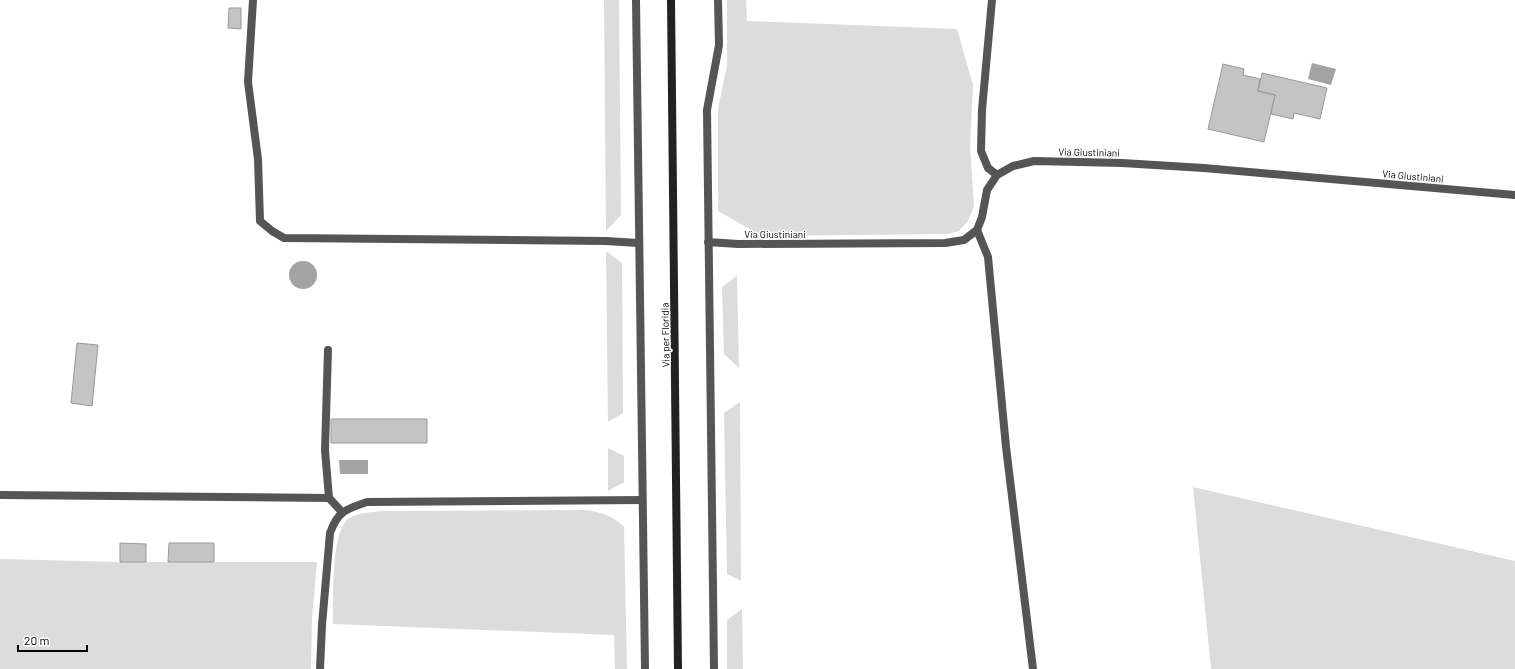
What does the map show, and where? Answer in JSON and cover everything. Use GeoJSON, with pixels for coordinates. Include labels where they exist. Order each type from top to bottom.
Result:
{"type":"FeatureCollection","features":[{"type":"Feature","properties":{"kind":"main road","name":"Via per Floridia"},"geometry":{"type":"LineString","coordinates":[[671,0],[678,669]]}},
{"type":"Feature","properties":{"kind":"street"},"geometry":{"type":"LineString","coordinates":[[253,0],[248,82],[258,159],[260,221],[272,231],[284,238],[606,241],[638,243]]}},
{"type":"Feature","properties":{"kind":"street"},"geometry":{"type":"LineString","coordinates":[[636,0],[644,669]]}},
{"type":"Feature","properties":{"kind":"street"},"geometry":{"type":"LineString","coordinates":[[714,669],[707,110],[719,45],[718,0]]}},
{"type":"Feature","properties":{"kind":"street"},"geometry":{"type":"LineString","coordinates":[[992,0],[982,110],[981,151],[988,168],[997,175],[987,190],[982,217],[977,230],[988,257],[1006,447],[1033,669]]}},
{"type":"Feature","properties":{"kind":"street","name":"Via Giustiniani"},"geometry":{"type":"LineString","coordinates":[[997,175],[1013,166],[1034,161],[1122,163],[1220,169],[1515,195]]}},
{"type":"Feature","properties":{"kind":"street","name":"Via Giustiniani"},"geometry":{"type":"LineString","coordinates":[[708,242],[738,244],[945,243],[964,240],[977,230]]}},
{"type":"Feature","properties":{"kind":"street"},"geometry":{"type":"LineString","coordinates":[[328,350],[325,450],[329,498],[342,512]]}},
{"type":"Feature","properties":{"kind":"street"},"geometry":{"type":"LineString","coordinates":[[0,495],[329,498]]}},
{"type":"Feature","properties":{"kind":"street"},"geometry":{"type":"LineString","coordinates":[[320,669],[322,625],[330,533],[335,521],[342,512],[367,502],[642,500]]}},
{"type":"Feature","properties":{"kind":"shaded area"},"geometry":{"type":"Polygon","coordinates":[[[604,0],[619,0],[621,215],[606,231],[604,0]]]}},
{"type":"Feature","properties":{"kind":"shaded area"},"geometry":{"type":"Polygon","coordinates":[[[727,0],[746,0],[747,21],[957,29],[973,85],[970,146],[974,206],[968,221],[959,231],[947,234],[762,236],[718,211],[718,109],[727,65],[727,0]]]}},
{"type":"Feature","properties":{"kind":"shaded area"},"geometry":{"type":"Polygon","coordinates":[[[1312,63],[1336,69],[1331,85],[1308,79],[1312,63]]]}},
{"type":"Feature","properties":{"kind":"shaded area"},"geometry":{"type":"Polygon","coordinates":[[[606,251],[622,263],[623,413],[608,422],[606,251]]]}},
{"type":"Feature","properties":{"kind":"shaded area"},"geometry":{"type":"Polygon","coordinates":[[[303,261],[313,265],[317,275],[313,285],[303,289],[293,285],[289,275],[293,265],[303,261]]]}},
{"type":"Feature","properties":{"kind":"shaded area"},"geometry":{"type":"Polygon","coordinates":[[[737,276],[739,368],[724,354],[722,287],[737,276]]]}},
{"type":"Feature","properties":{"kind":"shaded area"},"geometry":{"type":"Polygon","coordinates":[[[740,402],[741,581],[727,574],[724,413],[740,402]]]}},
{"type":"Feature","properties":{"kind":"shaded area"},"geometry":{"type":"Polygon","coordinates":[[[608,448],[624,456],[624,482],[608,491],[608,448]]]}},
{"type":"Feature","properties":{"kind":"shaded area"},"geometry":{"type":"Polygon","coordinates":[[[339,460],[368,460],[368,474],[340,474],[339,460]]]}},
{"type":"Feature","properties":{"kind":"shaded area"},"geometry":{"type":"Polygon","coordinates":[[[1193,487],[1515,561],[1515,669],[1211,669],[1193,487]]]}},
{"type":"Feature","properties":{"kind":"shaded area"},"geometry":{"type":"Polygon","coordinates":[[[588,510],[608,516],[616,520],[624,527],[627,669],[615,669],[614,635],[333,624],[333,585],[338,538],[342,527],[348,519],[356,515],[384,511],[588,510]]]}},
{"type":"Feature","properties":{"kind":"shaded area"},"geometry":{"type":"Polygon","coordinates":[[[0,559],[120,562],[317,562],[312,619],[311,669],[0,669],[0,559]]]}},
{"type":"Feature","properties":{"kind":"shaded area"},"geometry":{"type":"Polygon","coordinates":[[[742,609],[743,669],[727,669],[727,620],[742,609]]]}},
{"type":"Feature","properties":{"kind":"building"},"geometry":{"type":"Polygon","coordinates":[[[229,8],[241,8],[241,29],[228,28],[229,8]]]}},
{"type":"Feature","properties":{"kind":"building"},"geometry":{"type":"Polygon","coordinates":[[[1223,64],[1244,69],[1243,75],[1260,79],[1258,91],[1275,95],[1264,142],[1208,129],[1223,64]]]}},
{"type":"Feature","properties":{"kind":"building"},"geometry":{"type":"Polygon","coordinates":[[[1262,73],[1327,88],[1320,119],[1294,113],[1293,119],[1271,114],[1275,95],[1258,91],[1262,73]]]}},
{"type":"Feature","properties":{"kind":"building"},"geometry":{"type":"Polygon","coordinates":[[[77,343],[98,345],[92,406],[71,403],[77,343]]]}},
{"type":"Feature","properties":{"kind":"building"},"geometry":{"type":"Polygon","coordinates":[[[331,419],[427,419],[427,443],[331,443],[331,419]]]}},
{"type":"Feature","properties":{"kind":"building"},"geometry":{"type":"Polygon","coordinates":[[[120,543],[146,544],[146,562],[120,562],[120,543]]]}},
{"type":"Feature","properties":{"kind":"building"},"geometry":{"type":"Polygon","coordinates":[[[169,543],[214,543],[214,562],[168,562],[169,543]]]}}]}
